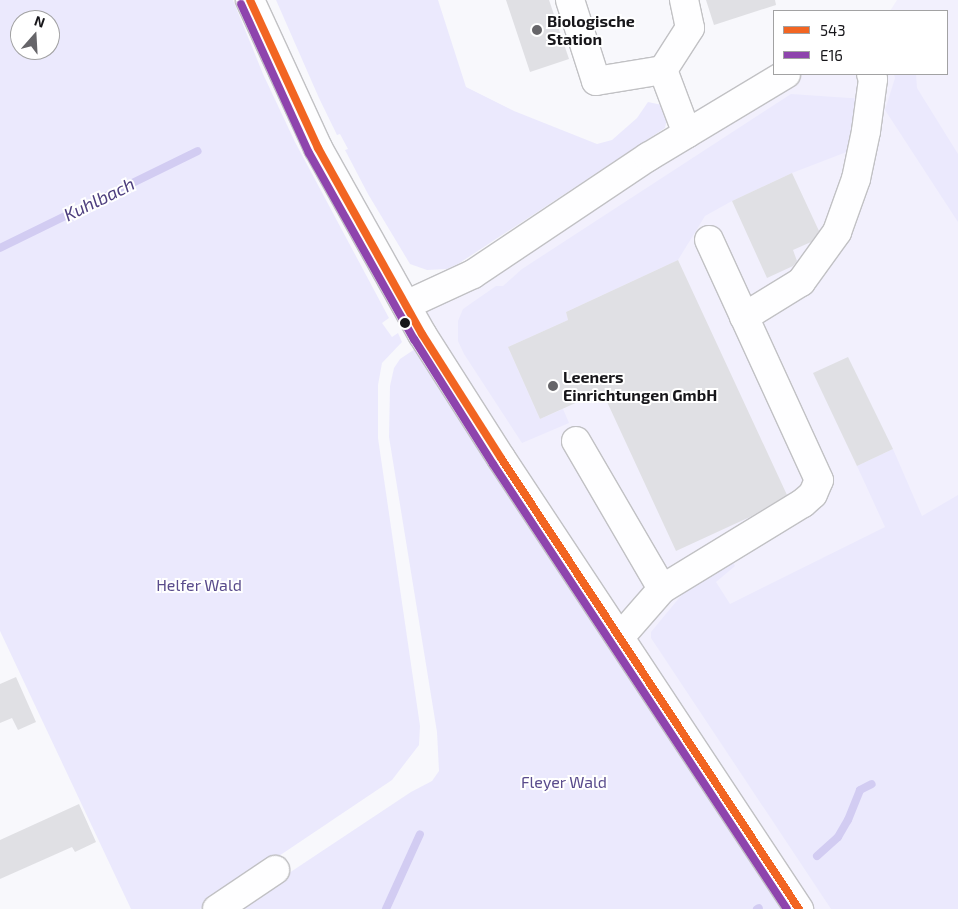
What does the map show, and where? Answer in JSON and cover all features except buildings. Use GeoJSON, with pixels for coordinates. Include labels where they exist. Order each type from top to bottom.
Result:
{"type":"FeatureCollection","features":[{"type":"Feature","properties":{"kind":"street"},"geometry":{"type":"LineString","coordinates":[[250,0],[318,148],[406,305],[501,458],[799,909]]}},
{"type":"Feature","properties":{"kind":"street"},"geometry":{"type":"LineString","coordinates":[[570,0],[596,81],[663,70],[690,28],[684,0]]}},
{"type":"Feature","properties":{"kind":"street"},"geometry":{"type":"LineString","coordinates":[[663,70],[687,134]]}},
{"type":"Feature","properties":{"kind":"street"},"geometry":{"type":"LineString","coordinates":[[406,305],[473,274],[687,134],[784,75]]}},
{"type":"Feature","properties":{"kind":"street"},"geometry":{"type":"LineString","coordinates":[[744,317],[801,282],[838,232],[856,178],[866,131],[873,79],[871,75]]}},
{"type":"Feature","properties":{"kind":"street"},"geometry":{"type":"LineString","coordinates":[[620,637],[662,590],[803,503],[813,494],[819,480],[709,240]]}},
{"type":"Feature","properties":{"kind":"street"},"geometry":{"type":"LineString","coordinates":[[576,442],[662,590]]}},
{"type":"Feature","properties":{"kind":"street"},"geometry":{"type":"LineString","coordinates":[[217,909],[275,870]]}},
{"type":"Feature","properties":{"kind":"shaded area"},"geometry":{"type":"Polygon","coordinates":[[[897,0],[958,0],[958,909],[799,909],[406,305],[784,75],[948,75],[948,10],[891,10],[897,0]]]}},
{"type":"Feature","properties":{"kind":"green space","name":"Helfer Wald"},"geometry":{"type":"Polygon","coordinates":[[[0,0],[233,0],[263,74],[295,142],[389,318],[382,323],[392,337],[398,333],[402,342],[382,363],[378,385],[378,438],[420,726],[419,745],[392,780],[200,909],[131,909],[0,631],[0,0]]]}},
{"type":"Feature","properties":{"kind":"green space"},"geometry":{"type":"Polygon","coordinates":[[[276,0],[438,0],[466,87],[514,111],[597,144],[612,140],[637,118],[648,102],[662,105],[668,114],[665,128],[458,264],[447,269],[427,270],[410,264],[368,194],[345,150],[348,149],[340,134],[337,135],[319,98],[276,0]]]}},
{"type":"Feature","properties":{"kind":"green space"},"geometry":{"type":"Polygon","coordinates":[[[894,75],[916,75],[917,88],[958,154],[958,222],[885,110],[894,75]]]}},
{"type":"Feature","properties":{"kind":"green space"},"geometry":{"type":"Polygon","coordinates":[[[791,94],[864,99],[857,148],[792,173],[705,216],[678,260],[566,312],[568,320],[508,347],[540,419],[563,409],[569,423],[522,443],[464,354],[458,341],[458,321],[463,309],[496,286],[503,286],[522,269],[791,94]]]}},
{"type":"Feature","properties":{"kind":"green space","name":"Fleyer Wald"},"geometry":{"type":"Polygon","coordinates":[[[427,341],[799,909],[235,909],[411,792],[432,781],[439,771],[437,732],[389,437],[390,386],[394,368],[400,359],[427,341]]]}},
{"type":"Feature","properties":{"kind":"green space"},"geometry":{"type":"Polygon","coordinates":[[[893,449],[922,516],[958,495],[958,909],[831,909],[651,638],[651,632],[689,586],[729,556],[735,566],[716,582],[730,604],[885,527],[857,466],[893,449]]]}},
{"type":"Feature","properties":{"kind":"waterway","name":"Kuhlbach"},"geometry":{"type":"LineString","coordinates":[[0,248],[198,151]]}},
{"type":"Feature","properties":{"kind":"waterway"},"geometry":{"type":"LineString","coordinates":[[817,856],[838,837],[848,820],[860,790],[872,784]]}},
{"type":"Feature","properties":{"kind":"waterway"},"geometry":{"type":"LineString","coordinates":[[386,909],[420,834]]}},
{"type":"Feature","properties":{"kind":"transit line","name":"543"},"geometry":{"type":"LineString","coordinates":[[250,0],[318,148],[422,334],[501,458],[799,909]]}},
{"type":"Feature","properties":{"kind":"transit line","name":"E16"},"geometry":{"type":"LineString","coordinates":[[241,4],[309,153],[414,339],[493,464],[787,909]]}},
{"type":"Feature","properties":{"kind":"place","name":"Biologische Station"},"geometry":{"type":"Point","coordinates":[537,30]}},
{"type":"Feature","properties":{"kind":"place","name":"Leeners Einrichtungen GmbH"},"geometry":{"type":"Point","coordinates":[553,386]}}]}
